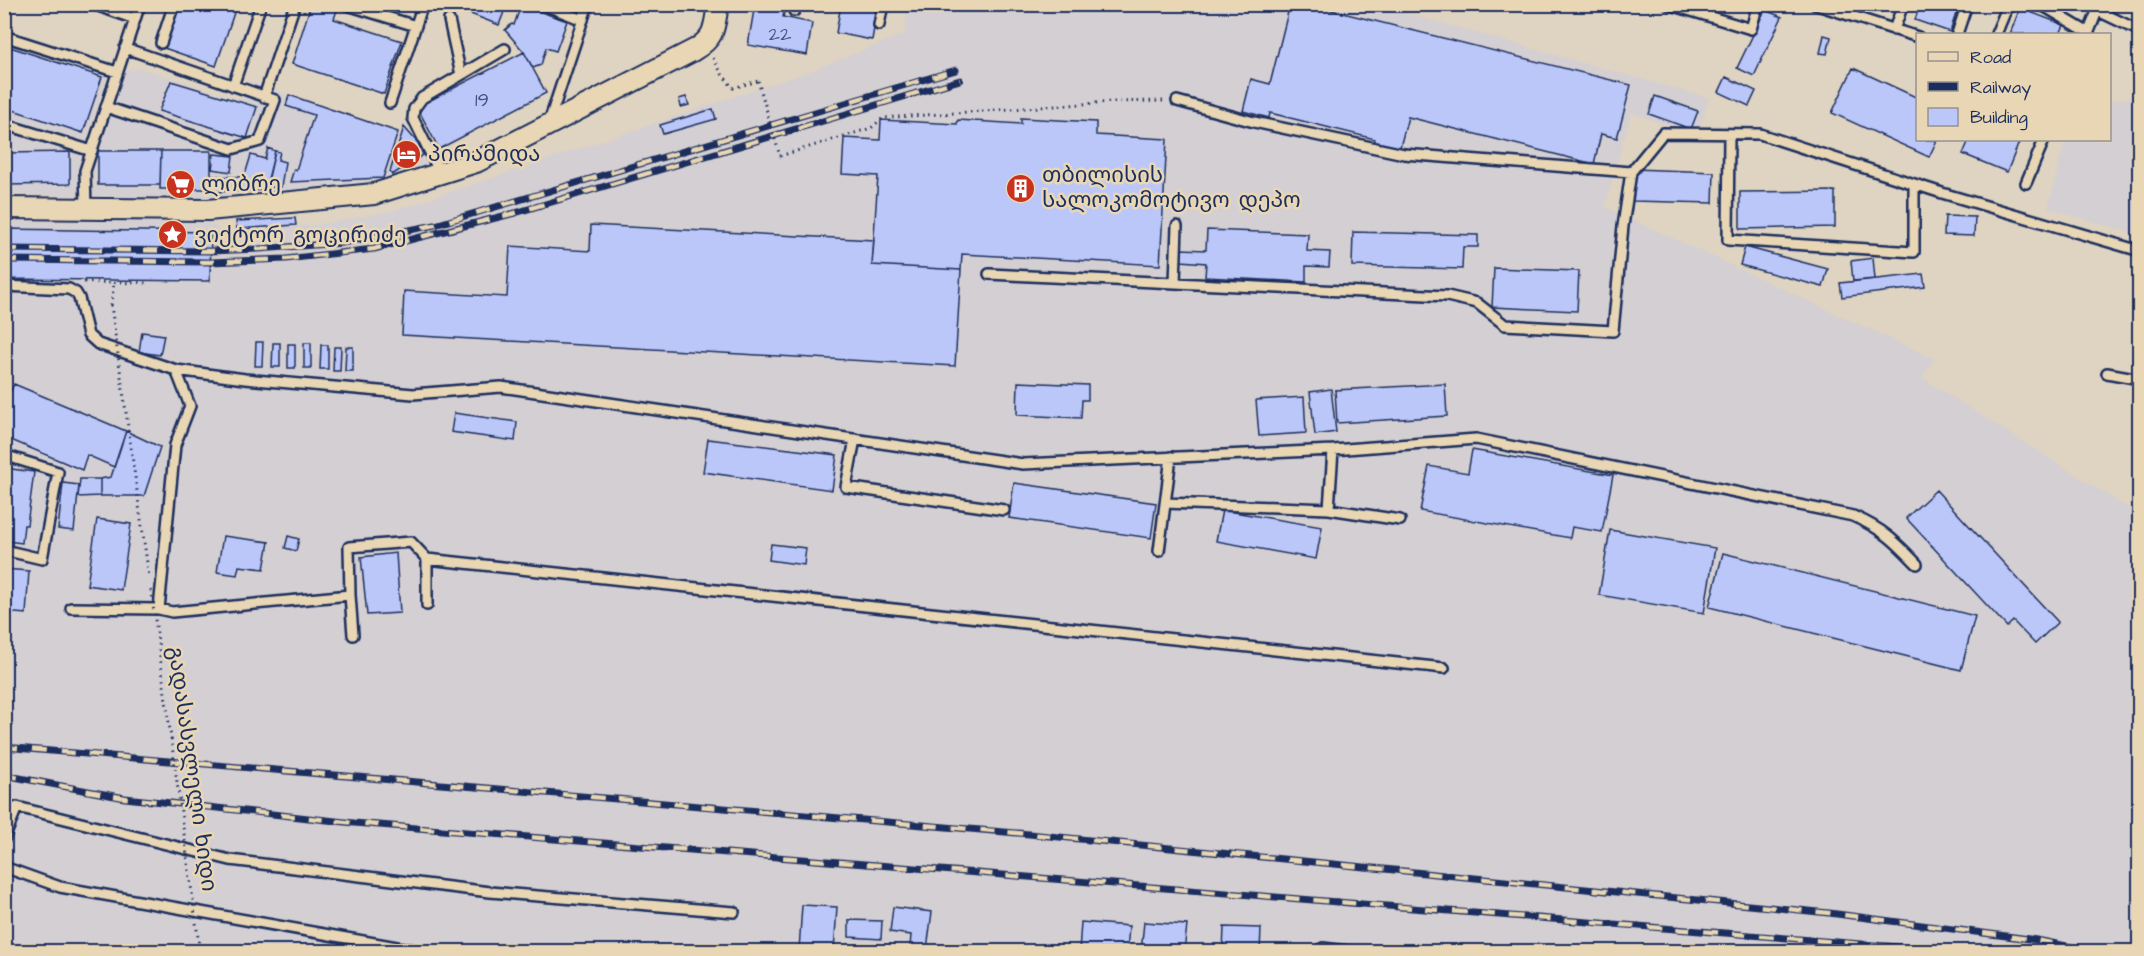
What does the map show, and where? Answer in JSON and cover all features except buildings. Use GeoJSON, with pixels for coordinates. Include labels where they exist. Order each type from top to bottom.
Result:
{"type":"FeatureCollection","features":[{"type":"Feature","properties":{"kind":"street"},"geometry":{"type":"LineString","coordinates":[[4,208],[208,210],[374,194],[476,162],[705,44],[713,35],[718,4]]}},
{"type":"Feature","properties":{"kind":"lane"},"geometry":{"type":"LineString","coordinates":[[92,4],[135,19]]}},
{"type":"Feature","properties":{"kind":"lane"},"geometry":{"type":"LineString","coordinates":[[86,209],[85,171],[140,4]]}},
{"type":"Feature","properties":{"kind":"lane"},"geometry":{"type":"LineString","coordinates":[[161,43],[174,4]]}},
{"type":"Feature","properties":{"kind":"lane"},"geometry":{"type":"LineString","coordinates":[[233,86],[261,4]]}},
{"type":"Feature","properties":{"kind":"lane"},"geometry":{"type":"LineString","coordinates":[[264,97],[295,4]]}},
{"type":"Feature","properties":{"kind":"lane"},"geometry":{"type":"LineString","coordinates":[[344,4],[416,26]]}},
{"type":"Feature","properties":{"kind":"lane"},"geometry":{"type":"LineString","coordinates":[[390,103],[423,4]]}},
{"type":"Feature","properties":{"kind":"lane"},"geometry":{"type":"LineString","coordinates":[[542,4],[583,20]]}},
{"type":"Feature","properties":{"kind":"lane"},"geometry":{"type":"LineString","coordinates":[[548,125],[588,4]]}},
{"type":"Feature","properties":{"kind":"lane"},"geometry":{"type":"LineString","coordinates":[[879,25],[883,4]]}},
{"type":"Feature","properties":{"kind":"lane"},"geometry":{"type":"LineString","coordinates":[[1668,4],[1751,29],[1758,4]]}},
{"type":"Feature","properties":{"kind":"lane"},"geometry":{"type":"LineString","coordinates":[[1814,4],[1916,37]]}},
{"type":"Feature","properties":{"kind":"lane"},"geometry":{"type":"LineString","coordinates":[[1894,30],[1903,4]]}},
{"type":"Feature","properties":{"kind":"lane"},"geometry":{"type":"LineString","coordinates":[[1957,33],[1967,4]]}},
{"type":"Feature","properties":{"kind":"lane"},"geometry":{"type":"LineString","coordinates":[[1996,33],[2006,10],[2013,4]]}},
{"type":"Feature","properties":{"kind":"lane"},"geometry":{"type":"LineString","coordinates":[[2040,4],[2086,33]]}},
{"type":"Feature","properties":{"kind":"lane"},"geometry":{"type":"LineString","coordinates":[[2088,33],[2099,8],[2139,31]]}},
{"type":"Feature","properties":{"kind":"lane"},"geometry":{"type":"LineString","coordinates":[[449,20],[461,75]]}},
{"type":"Feature","properties":{"kind":"lane"},"geometry":{"type":"LineString","coordinates":[[4,36],[117,72]]}},
{"type":"Feature","properties":{"kind":"lane"},"geometry":{"type":"LineString","coordinates":[[106,106],[232,149],[260,141],[275,100],[125,48]]}},
{"type":"Feature","properties":{"kind":"lane"},"geometry":{"type":"LineString","coordinates":[[440,173],[413,118],[414,109],[422,98],[505,49]]}},
{"type":"Feature","properties":{"kind":"lane"},"geometry":{"type":"LineString","coordinates":[[1177,101],[1254,122],[1404,154],[1631,172]]}},
{"type":"Feature","properties":{"kind":"lane"},"geometry":{"type":"LineString","coordinates":[[5,126],[92,150]]}},
{"type":"Feature","properties":{"kind":"lane"},"geometry":{"type":"LineString","coordinates":[[989,274],[1447,296],[1477,303],[1505,325],[1613,331],[1623,226],[1631,172],[1662,133],[1760,134],[1914,184],[2139,251]]}},
{"type":"Feature","properties":{"kind":"lane"},"geometry":{"type":"LineString","coordinates":[[1730,134],[1728,240],[1914,252],[1914,184]]}},
{"type":"Feature","properties":{"kind":"lane"},"geometry":{"type":"LineString","coordinates":[[2026,183],[2044,141]]}},
{"type":"Feature","properties":{"kind":"lane"},"geometry":{"type":"LineString","coordinates":[[1175,283],[1177,226]]}},
{"type":"Feature","properties":{"kind":"lane"},"geometry":{"type":"LineString","coordinates":[[4,286],[69,290],[79,298],[88,335],[98,344],[176,370],[245,379],[413,394],[501,387],[1023,464],[1333,450],[1476,440],[1853,516],[1876,526],[1897,543],[1917,564]]}},
{"type":"Feature","properties":{"kind":"lane"},"geometry":{"type":"LineString","coordinates":[[159,609],[175,445],[190,406],[176,370]]}},
{"type":"Feature","properties":{"kind":"lane"},"geometry":{"type":"LineString","coordinates":[[2107,374],[2139,379]]}},
{"type":"Feature","properties":{"kind":"lane"},"geometry":{"type":"LineString","coordinates":[[855,439],[846,487],[1004,510]]}},
{"type":"Feature","properties":{"kind":"lane"},"geometry":{"type":"LineString","coordinates":[[1329,510],[1333,450]]}},
{"type":"Feature","properties":{"kind":"lane"},"geometry":{"type":"LineString","coordinates":[[4,455],[58,472],[42,558],[4,550]]}},
{"type":"Feature","properties":{"kind":"lane"},"geometry":{"type":"LineString","coordinates":[[1160,551],[1171,457]]}},
{"type":"Feature","properties":{"kind":"lane"},"geometry":{"type":"LineString","coordinates":[[1166,503],[1329,510],[1400,520]]}},
{"type":"Feature","properties":{"kind":"lane"},"geometry":{"type":"LineString","coordinates":[[353,635],[349,547],[411,542],[427,559],[1444,668]]}},
{"type":"Feature","properties":{"kind":"lane"},"geometry":{"type":"LineString","coordinates":[[427,559],[427,606]]}},
{"type":"Feature","properties":{"kind":"lane"},"geometry":{"type":"LineString","coordinates":[[71,608],[159,609],[172,612],[350,595]]}},
{"type":"Feature","properties":{"kind":"lane"},"geometry":{"type":"LineString","coordinates":[[4,839],[17,807],[230,860],[490,892],[734,912]]}},
{"type":"Feature","properties":{"kind":"lane"},"geometry":{"type":"LineString","coordinates":[[4,867],[60,887],[400,950],[425,951]]}},
{"type":"Feature","properties":{"kind":"lane"},"geometry":{"type":"LineString","coordinates":[[1323,948],[1356,951]]}},
{"type":"Feature","properties":{"kind":"path"},"geometry":{"type":"LineString","coordinates":[[705,44],[733,88],[758,81],[780,156],[871,128],[883,118],[1111,102],[1177,101]]}},
{"type":"Feature","properties":{"kind":"path"},"geometry":{"type":"LineString","coordinates":[[80,282],[149,283]]}},
{"type":"Feature","properties":{"kind":"path"},"geometry":{"type":"LineString","coordinates":[[114,283],[111,305],[149,577]]}},
{"type":"Feature","properties":{"kind":"path","name":"გადასასვლელი ხიდი"},"geometry":{"type":"LineString","coordinates":[[152,590],[200,951]]}},
{"type":"Feature","properties":{"kind":"shaded area"},"geometry":{"type":"Polygon","coordinates":[[[908,5],[1376,5],[1709,98],[1698,135],[1631,113],[1605,207],[1934,359],[1922,378],[2139,515],[2139,951],[5,951],[4,221],[207,220],[220,230],[317,225],[386,212],[811,71],[904,34],[908,5]]]}},
{"type":"Feature","properties":{"kind":"shaded area"},"geometry":{"type":"Polygon","coordinates":[[[5,32],[111,66],[86,142],[78,195],[5,195],[5,32]]]}},
{"type":"Feature","properties":{"kind":"shaded area"},"geometry":{"type":"Polygon","coordinates":[[[139,68],[242,100],[248,81],[400,132],[405,123],[430,162],[385,184],[208,200],[93,196],[94,154],[126,70],[139,68]]]}},
{"type":"Feature","properties":{"kind":"shaded area"},"geometry":{"type":"Polygon","coordinates":[[[2139,95],[2139,235],[2048,208],[2065,141],[2111,141],[2111,102],[2139,95]]]}},
{"type":"Feature","properties":{"kind":"railway"},"geometry":{"type":"LineString","coordinates":[[4,249],[210,251],[342,243],[435,225],[956,70]]}},
{"type":"Feature","properties":{"kind":"railway"},"geometry":{"type":"LineString","coordinates":[[4,260],[210,262],[286,259],[374,249],[515,213],[960,80]]}},
{"type":"Feature","properties":{"kind":"railway"},"geometry":{"type":"LineString","coordinates":[[4,747],[1029,834],[1829,913],[2037,940],[2096,952]]}},
{"type":"Feature","properties":{"kind":"railway"},"geometry":{"type":"LineString","coordinates":[[4,775],[125,798],[354,823],[1961,952]]}},
{"type":"Feature","properties":{"kind":"place","name":"პირამიდა"},"geometry":{"type":"Point","coordinates":[407,154]}},
{"type":"Feature","properties":{"kind":"place","name":"ლიბრე"},"geometry":{"type":"Point","coordinates":[180,184]}},
{"type":"Feature","properties":{"kind":"place","name":"თბილისის სალოკომოტივო დეპო"},"geometry":{"type":"Point","coordinates":[1021,188]}},
{"type":"Feature","properties":{"kind":"place","name":"ვიქტორ გოცირიძე"},"geometry":{"type":"Point","coordinates":[173,235]}}]}
